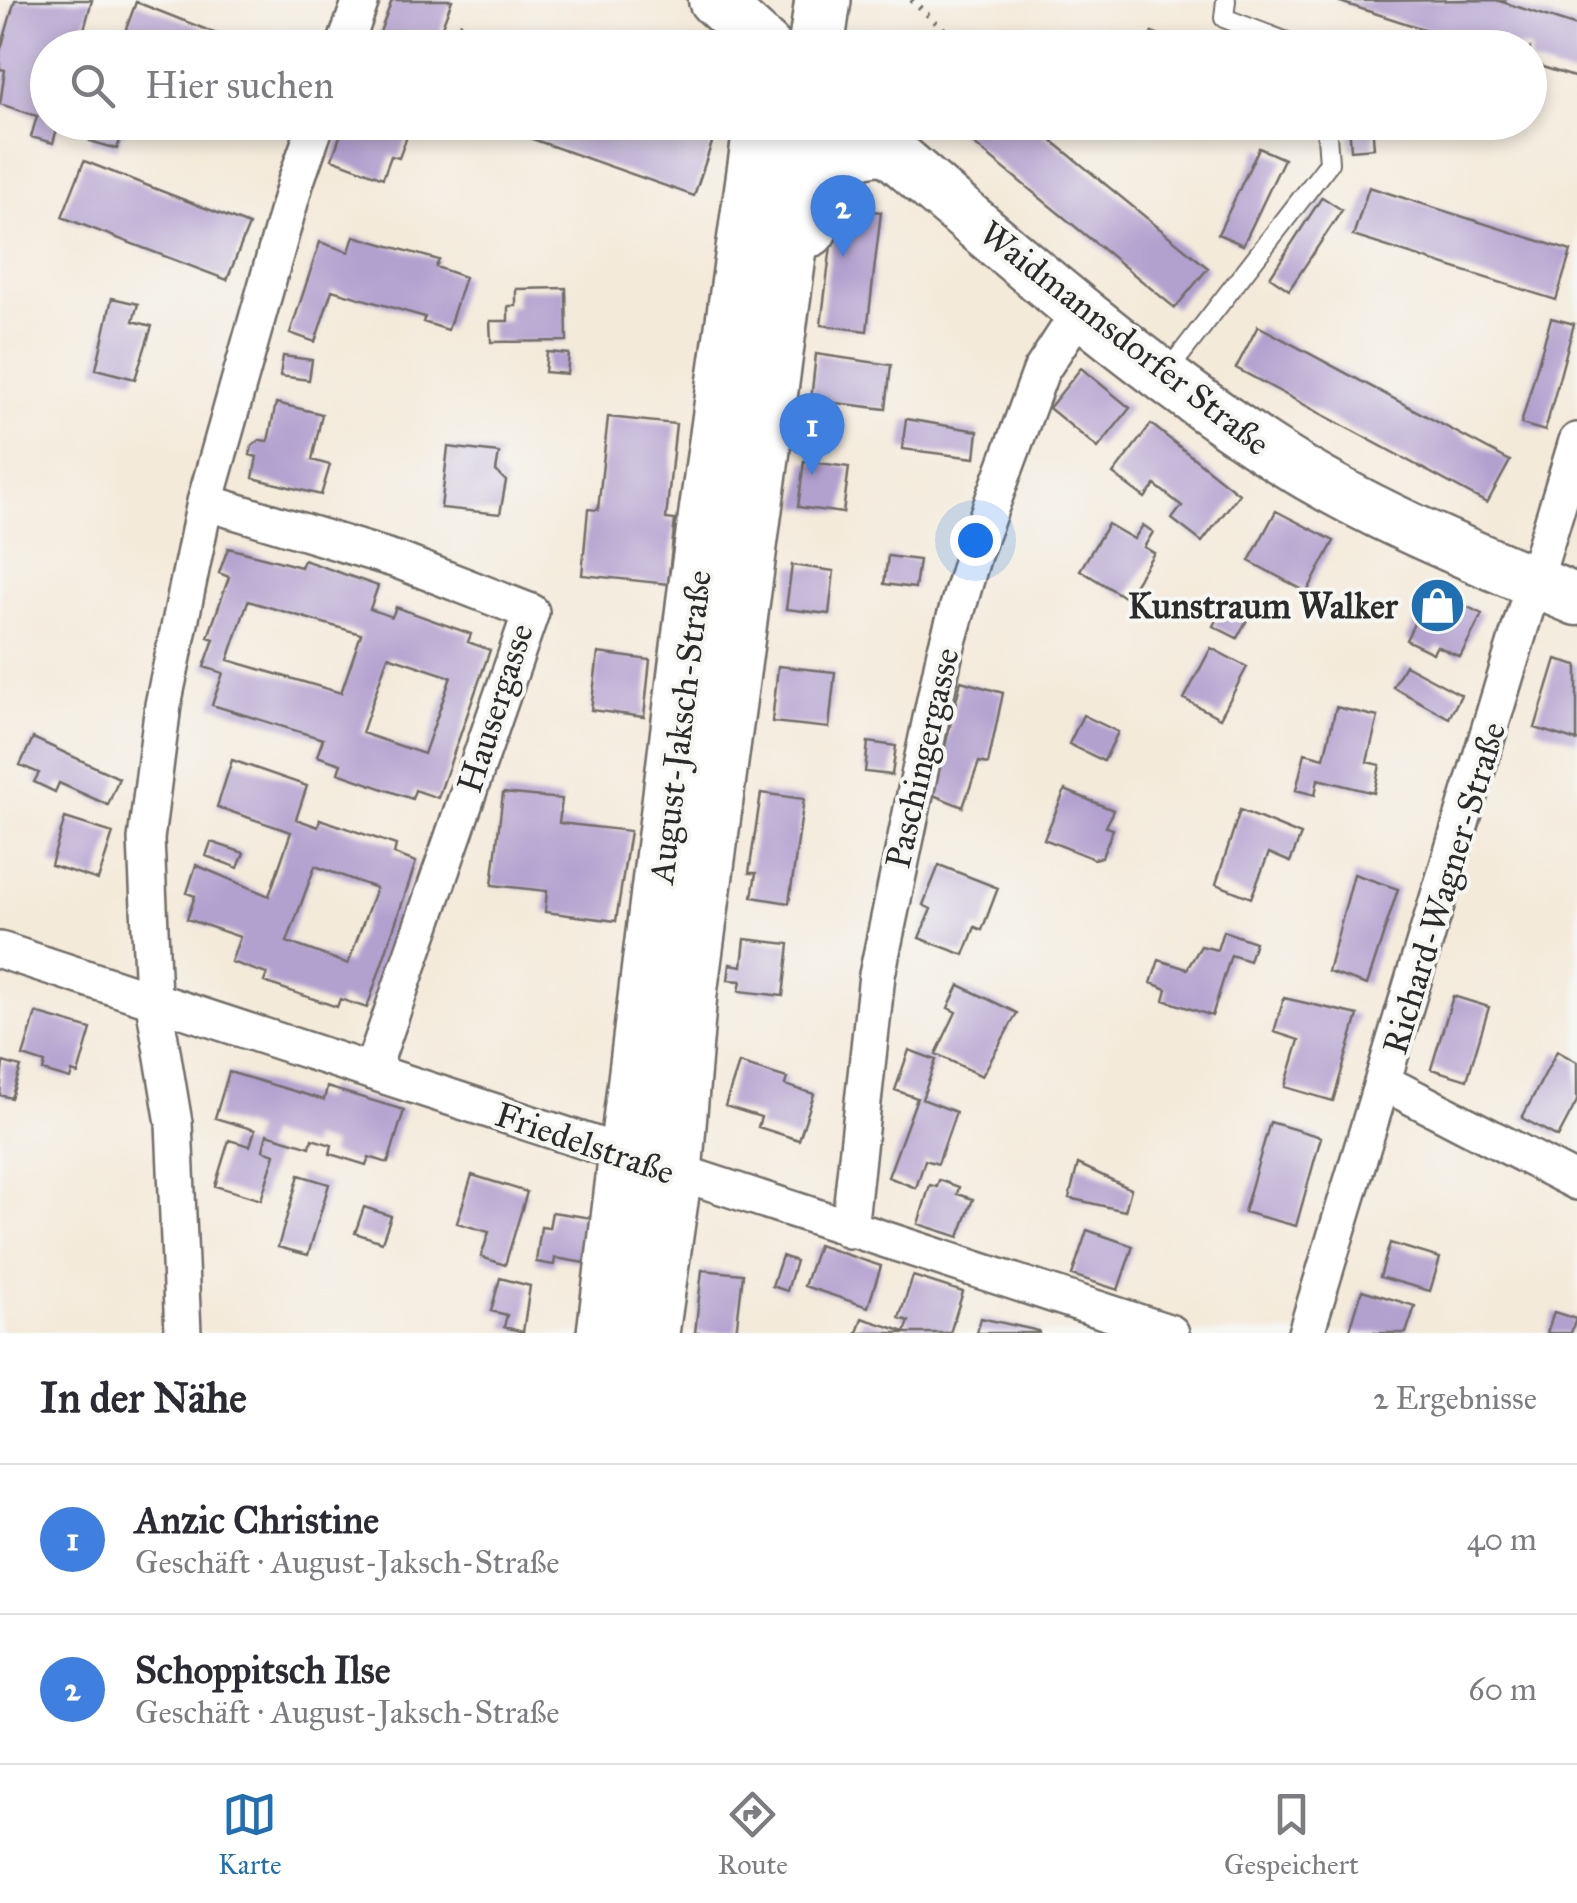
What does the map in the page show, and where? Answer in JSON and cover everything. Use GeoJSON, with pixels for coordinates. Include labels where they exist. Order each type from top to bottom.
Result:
{"type":"FeatureCollection","features":[{"type":"Feature","properties":{"kind":"main road"},"geometry":{"type":"LineString","coordinates":[[782,30],[786,0]]}},
{"type":"Feature","properties":{"kind":"main road"},"geometry":{"type":"LineString","coordinates":[[819,30],[823,0]]}},
{"type":"Feature","properties":{"kind":"main road","name":"August-Jaksch-Straße"},"geometry":{"type":"LineString","coordinates":[[651,1333],[651,1165],[695,598],[759,140]]}},
{"type":"Feature","properties":{"kind":"main road","name":"August-Jaksch-Straße"},"geometry":{"type":"LineString","coordinates":[[605,1333],[651,1165],[691,974],[803,140]]}},
{"type":"Feature","properties":{"kind":"main road"},"geometry":{"type":"LineString","coordinates":[[785,270],[814,220],[832,170],[869,146],[870,140]]}},
{"type":"Feature","properties":{"kind":"street"},"geometry":{"type":"LineString","coordinates":[[350,30],[361,0]]}},
{"type":"Feature","properties":{"kind":"street"},"geometry":{"type":"LineString","coordinates":[[714,0],[747,30]]}},
{"type":"Feature","properties":{"kind":"street"},"geometry":{"type":"LineString","coordinates":[[183,1333],[174,1123],[153,996],[146,839],[163,705],[205,502],[311,140]]}},
{"type":"Feature","properties":{"kind":"street","name":"Waidmannsdorfer Straße"},"geometry":{"type":"LineString","coordinates":[[877,140],[1080,311],[1273,454],[1402,522],[1557,591]]}},
{"type":"Feature","properties":{"kind":"street","name":"Paschingergasse"},"geometry":{"type":"LineString","coordinates":[[848,1230],[877,975],[944,652],[973,555],[1040,371],[1080,311]]}},
{"type":"Feature","properties":{"kind":"street","name":"Richard-Wagner-Straße"},"geometry":{"type":"LineString","coordinates":[[1306,1333],[1385,1083],[1557,591],[1577,441]]}},
{"type":"Feature","properties":{"kind":"street","name":"Hausergasse"},"geometry":{"type":"LineString","coordinates":[[205,502],[397,560],[531,612],[372,1070]]}},
{"type":"Feature","properties":{"kind":"street","name":"Friedelstraße"},"geometry":{"type":"LineString","coordinates":[[0,950],[153,996],[651,1165],[1171,1333]]}},
{"type":"Feature","properties":{"kind":"street"},"geometry":{"type":"LineString","coordinates":[[1385,1083],[1577,1182]]}},
{"type":"Feature","properties":{"kind":"lane"},"geometry":{"type":"LineString","coordinates":[[1226,0],[1224,18],[1256,30]]}},
{"type":"Feature","properties":{"kind":"lane"},"geometry":{"type":"LineString","coordinates":[[1164,376],[1329,162],[1327,140]]}},
{"type":"Feature","properties":{"kind":"path"},"geometry":{"type":"LineString","coordinates":[[911,0],[944,30]]}},
{"type":"Feature","properties":{"kind":"path"},"geometry":{"type":"LineString","coordinates":[[458,24],[474,30]]}},
{"type":"Feature","properties":{"kind":"building"},"geometry":{"type":"Polygon","coordinates":[[[15,0],[92,0],[84,30],[30,30],[30,114],[0,104],[5,70],[0,69],[0,52],[15,0]]]}},
{"type":"Feature","properties":{"kind":"building"},"geometry":{"type":"Polygon","coordinates":[[[392,0],[452,0],[441,30],[381,30],[392,0]]]}},
{"type":"Feature","properties":{"kind":"building"},"geometry":{"type":"Polygon","coordinates":[[[1496,0],[1577,26],[1577,78],[1547,68],[1547,30],[1426,30],[1337,1],[1496,0]]]}},
{"type":"Feature","properties":{"kind":"building"},"geometry":{"type":"Polygon","coordinates":[[[136,2],[208,30],[126,30],[136,2]]]}},
{"type":"Feature","properties":{"kind":"building"},"geometry":{"type":"Polygon","coordinates":[[[90,140],[120,140],[117,149],[90,140]]]}},
{"type":"Feature","properties":{"kind":"building"},"geometry":{"type":"Polygon","coordinates":[[[339,140],[406,140],[399,158],[391,156],[383,178],[332,159],[339,140]]]}},
{"type":"Feature","properties":{"kind":"building"},"geometry":{"type":"Polygon","coordinates":[[[535,140],[713,140],[694,196],[535,140]]]}},
{"type":"Feature","properties":{"kind":"building"},"geometry":{"type":"Polygon","coordinates":[[[969,140],[1051,140],[1208,268],[1175,308],[969,140]]]}},
{"type":"Feature","properties":{"kind":"building"},"geometry":{"type":"Polygon","coordinates":[[[1350,140],[1373,140],[1374,148],[1351,150],[1350,140]]]}},
{"type":"Feature","properties":{"kind":"building"},"geometry":{"type":"Polygon","coordinates":[[[1259,148],[1284,159],[1243,245],[1218,234],[1259,148]]]}},
{"type":"Feature","properties":{"kind":"building"},"geometry":{"type":"Polygon","coordinates":[[[84,161],[249,225],[227,280],[62,217],[84,161]]]}},
{"type":"Feature","properties":{"kind":"building"},"geometry":{"type":"Polygon","coordinates":[[[1369,187],[1571,251],[1556,300],[1353,236],[1369,187]]]}},
{"type":"Feature","properties":{"kind":"building"},"geometry":{"type":"Polygon","coordinates":[[[1322,197],[1342,210],[1289,290],[1270,277],[1322,197]]]}},
{"type":"Feature","properties":{"kind":"building"},"geometry":{"type":"Polygon","coordinates":[[[836,206],[881,212],[867,331],[821,325],[836,206]]]}},
{"type":"Feature","properties":{"kind":"building"},"geometry":{"type":"Polygon","coordinates":[[[354,236],[439,260],[436,267],[465,277],[448,330],[423,322],[425,317],[332,290],[315,342],[290,333],[320,242],[349,252],[354,236]]]}},
{"type":"Feature","properties":{"kind":"building"},"geometry":{"type":"Polygon","coordinates":[[[566,288],[567,341],[491,342],[490,321],[508,321],[508,306],[516,306],[516,289],[566,288]]]}},
{"type":"Feature","properties":{"kind":"building"},"geometry":{"type":"Polygon","coordinates":[[[112,298],[138,304],[133,321],[152,326],[135,379],[96,369],[112,298]]]}},
{"type":"Feature","properties":{"kind":"building"},"geometry":{"type":"Polygon","coordinates":[[[1551,318],[1574,324],[1545,431],[1521,424],[1551,318]]]}},
{"type":"Feature","properties":{"kind":"building"},"geometry":{"type":"Polygon","coordinates":[[[1258,326],[1510,461],[1487,503],[1236,368],[1258,326]]]}},
{"type":"Feature","properties":{"kind":"building"},"geometry":{"type":"Polygon","coordinates":[[[547,352],[569,354],[567,374],[545,372],[547,352]]]}},
{"type":"Feature","properties":{"kind":"building"},"geometry":{"type":"Polygon","coordinates":[[[816,354],[891,365],[886,409],[811,400],[816,354]]]}},
{"type":"Feature","properties":{"kind":"building"},"geometry":{"type":"Polygon","coordinates":[[[283,356],[312,360],[309,380],[280,376],[283,356]]]}},
{"type":"Feature","properties":{"kind":"building"},"geometry":{"type":"Polygon","coordinates":[[[1081,368],[1130,408],[1098,448],[1049,408],[1081,368]]]}},
{"type":"Feature","properties":{"kind":"building"},"geometry":{"type":"Polygon","coordinates":[[[276,403],[322,414],[312,460],[330,465],[321,495],[253,478],[257,457],[250,455],[252,446],[260,440],[268,441],[276,403]]]}},
{"type":"Feature","properties":{"kind":"building"},"geometry":{"type":"Polygon","coordinates":[[[608,417],[676,424],[666,519],[675,520],[668,584],[582,575],[588,509],[598,510],[608,417]]]}},
{"type":"Feature","properties":{"kind":"building"},"geometry":{"type":"Polygon","coordinates":[[[906,419],[978,431],[975,458],[902,449],[906,419]]]}},
{"type":"Feature","properties":{"kind":"building"},"geometry":{"type":"Polygon","coordinates":[[[1151,424],[1239,494],[1202,542],[1172,519],[1182,506],[1155,485],[1145,498],[1113,474],[1151,424]]]}},
{"type":"Feature","properties":{"kind":"building"},"geometry":{"type":"Polygon","coordinates":[[[448,447],[499,453],[496,471],[506,481],[500,514],[441,508],[448,447]]]}},
{"type":"Feature","properties":{"kind":"building"},"geometry":{"type":"Polygon","coordinates":[[[804,461],[849,467],[843,513],[798,507],[804,461]]]}},
{"type":"Feature","properties":{"kind":"building"},"geometry":{"type":"Polygon","coordinates":[[[1276,511],[1334,541],[1307,592],[1249,561],[1276,511]]]}},
{"type":"Feature","properties":{"kind":"building"},"geometry":{"type":"Polygon","coordinates":[[[1108,524],[1134,539],[1143,525],[1153,532],[1144,547],[1154,553],[1126,598],[1080,570],[1108,524]]]}},
{"type":"Feature","properties":{"kind":"building"},"geometry":{"type":"Polygon","coordinates":[[[228,548],[301,567],[304,560],[378,586],[370,609],[392,617],[396,607],[471,634],[468,642],[490,650],[438,798],[415,790],[412,799],[338,773],[341,764],[317,756],[323,739],[212,705],[223,673],[204,667],[214,639],[208,637],[229,577],[219,573],[228,548]],[[248,601],[228,660],[341,693],[361,634],[248,601]],[[388,656],[362,733],[424,754],[451,677],[388,656]]]}},
{"type":"Feature","properties":{"kind":"building"},"geometry":{"type":"Polygon","coordinates":[[[888,556],[919,560],[915,588],[884,584],[888,556]]]}},
{"type":"Feature","properties":{"kind":"building"},"geometry":{"type":"Polygon","coordinates":[[[792,565],[834,571],[829,614],[786,609],[792,565]]]}},
{"type":"Feature","properties":{"kind":"building"},"geometry":{"type":"Polygon","coordinates":[[[1431,589],[1482,614],[1460,657],[1437,646],[1433,653],[1406,640],[1431,589]]]}},
{"type":"Feature","properties":{"kind":"building"},"geometry":{"type":"Polygon","coordinates":[[[1224,605],[1248,618],[1237,638],[1213,626],[1224,605]]]}},
{"type":"Feature","properties":{"kind":"building"},"geometry":{"type":"Polygon","coordinates":[[[1211,648],[1247,667],[1220,718],[1184,699],[1211,648]]]}},
{"type":"Feature","properties":{"kind":"building"},"geometry":{"type":"Polygon","coordinates":[[[598,653],[650,660],[644,717],[591,710],[598,653]]]}},
{"type":"Feature","properties":{"kind":"building"},"geometry":{"type":"Polygon","coordinates":[[[1556,659],[1577,665],[1577,741],[1535,728],[1556,659]]]}},
{"type":"Feature","properties":{"kind":"building"},"geometry":{"type":"Polygon","coordinates":[[[1405,665],[1461,695],[1449,718],[1393,687],[1405,665]]]}},
{"type":"Feature","properties":{"kind":"building"},"geometry":{"type":"Polygon","coordinates":[[[778,666],[835,672],[829,728],[772,722],[778,666]]]}},
{"type":"Feature","properties":{"kind":"building"},"geometry":{"type":"Polygon","coordinates":[[[961,681],[1003,693],[988,764],[979,762],[963,807],[933,795],[961,681]]]}},
{"type":"Feature","properties":{"kind":"building"},"geometry":{"type":"Polygon","coordinates":[[[1336,707],[1378,717],[1367,762],[1380,765],[1374,793],[1318,779],[1315,795],[1296,790],[1305,753],[1324,758],[1336,707]]]}},
{"type":"Feature","properties":{"kind":"building"},"geometry":{"type":"Polygon","coordinates":[[[1083,715],[1118,732],[1104,761],[1069,744],[1083,715]]]}},
{"type":"Feature","properties":{"kind":"building"},"geometry":{"type":"Polygon","coordinates":[[[33,738],[119,778],[108,805],[59,783],[55,792],[34,782],[39,773],[20,765],[33,738]]]}},
{"type":"Feature","properties":{"kind":"building"},"geometry":{"type":"Polygon","coordinates":[[[868,742],[896,746],[892,775],[865,772],[868,742]]]}},
{"type":"Feature","properties":{"kind":"building"},"geometry":{"type":"Polygon","coordinates":[[[232,760],[307,786],[296,819],[318,827],[320,819],[396,845],[394,854],[416,862],[367,1008],[340,999],[337,1007],[264,982],[267,974],[231,962],[240,937],[187,919],[195,896],[187,893],[196,865],[269,896],[291,832],[217,807],[232,760]],[[315,866],[287,942],[348,964],[376,888],[315,866]]]}},
{"type":"Feature","properties":{"kind":"building"},"geometry":{"type":"Polygon","coordinates":[[[1065,790],[1113,810],[1106,827],[1113,829],[1102,857],[1094,859],[1044,839],[1065,790]]]}},
{"type":"Feature","properties":{"kind":"building"},"geometry":{"type":"Polygon","coordinates":[[[503,793],[562,799],[559,823],[630,831],[616,921],[545,912],[547,891],[492,885],[503,793]]]}},
{"type":"Feature","properties":{"kind":"building"},"geometry":{"type":"Polygon","coordinates":[[[761,793],[804,799],[789,903],[752,897],[756,873],[749,873],[761,793]]]}},
{"type":"Feature","properties":{"kind":"building"},"geometry":{"type":"Polygon","coordinates":[[[1240,810],[1301,835],[1290,862],[1269,853],[1251,898],[1216,884],[1240,810]]]}},
{"type":"Feature","properties":{"kind":"building"},"geometry":{"type":"Polygon","coordinates":[[[65,818],[113,833],[98,880],[51,865],[65,818]]]}},
{"type":"Feature","properties":{"kind":"building"},"geometry":{"type":"Polygon","coordinates":[[[211,842],[244,853],[238,868],[206,856],[211,842]]]}},
{"type":"Feature","properties":{"kind":"building"},"geometry":{"type":"Polygon","coordinates":[[[939,865],[998,888],[982,930],[975,927],[964,955],[919,938],[931,909],[923,905],[939,865]]]}},
{"type":"Feature","properties":{"kind":"building"},"geometry":{"type":"Polygon","coordinates":[[[1354,874],[1398,889],[1367,985],[1328,972],[1354,874]]]}},
{"type":"Feature","properties":{"kind":"building"},"geometry":{"type":"Polygon","coordinates":[[[1223,931],[1255,942],[1249,961],[1231,955],[1212,1016],[1164,1000],[1167,989],[1151,983],[1159,960],[1187,969],[1201,946],[1217,950],[1223,931]]]}},
{"type":"Feature","properties":{"kind":"building"},"geometry":{"type":"Polygon","coordinates":[[[745,939],[789,944],[783,996],[739,991],[741,981],[728,980],[730,964],[742,966],[745,939]]]}},
{"type":"Feature","properties":{"kind":"building"},"geometry":{"type":"Polygon","coordinates":[[[959,985],[1017,1013],[982,1076],[936,1054],[956,1012],[948,1008],[959,985]]]}},
{"type":"Feature","properties":{"kind":"building"},"geometry":{"type":"Polygon","coordinates":[[[1453,996],[1489,1007],[1467,1080],[1431,1069],[1453,996]]]}},
{"type":"Feature","properties":{"kind":"building"},"geometry":{"type":"Polygon","coordinates":[[[1284,998],[1358,1015],[1333,1101],[1285,1087],[1299,1040],[1274,1032],[1284,998]]]}},
{"type":"Feature","properties":{"kind":"building"},"geometry":{"type":"Polygon","coordinates":[[[36,1013],[91,1029],[78,1074],[72,1072],[70,1079],[43,1071],[45,1063],[23,1056],[36,1013]]]}},
{"type":"Feature","properties":{"kind":"building"},"geometry":{"type":"Polygon","coordinates":[[[909,1050],[936,1060],[922,1099],[956,1112],[938,1164],[925,1160],[916,1188],[888,1177],[917,1098],[895,1090],[909,1050]]]}},
{"type":"Feature","properties":{"kind":"building"},"geometry":{"type":"Polygon","coordinates":[[[1557,1051],[1577,1062],[1577,1101],[1558,1137],[1522,1118],[1557,1051]]]}},
{"type":"Feature","properties":{"kind":"building"},"geometry":{"type":"Polygon","coordinates":[[[3,1062],[21,1067],[11,1098],[0,1095],[3,1062]]]}},
{"type":"Feature","properties":{"kind":"building"},"geometry":{"type":"Polygon","coordinates":[[[739,1063],[787,1078],[785,1085],[814,1094],[799,1140],[758,1127],[761,1117],[725,1106],[739,1063]]]}},
{"type":"Feature","properties":{"kind":"building"},"geometry":{"type":"Polygon","coordinates":[[[229,1072],[324,1100],[327,1087],[404,1110],[388,1163],[369,1157],[366,1165],[330,1154],[332,1145],[312,1139],[310,1147],[267,1134],[263,1150],[275,1154],[261,1200],[215,1186],[229,1140],[250,1146],[255,1130],[215,1118],[229,1072]]]}},
{"type":"Feature","properties":{"kind":"building"},"geometry":{"type":"Polygon","coordinates":[[[1270,1122],[1321,1137],[1296,1226],[1244,1212],[1270,1122]]]}},
{"type":"Feature","properties":{"kind":"building"},"geometry":{"type":"Polygon","coordinates":[[[1078,1164],[1131,1189],[1125,1211],[1069,1198],[1078,1164]]]}},
{"type":"Feature","properties":{"kind":"building"},"geometry":{"type":"Polygon","coordinates":[[[299,1175],[329,1184],[308,1255],[278,1247],[299,1175]]]}},
{"type":"Feature","properties":{"kind":"building"},"geometry":{"type":"Polygon","coordinates":[[[472,1175],[527,1192],[505,1265],[481,1257],[489,1232],[457,1223],[472,1175]]]}},
{"type":"Feature","properties":{"kind":"building"},"geometry":{"type":"Polygon","coordinates":[[[939,1180],[959,1187],[957,1194],[973,1199],[959,1237],[918,1224],[930,1185],[937,1187],[939,1180]]]}},
{"type":"Feature","properties":{"kind":"building"},"geometry":{"type":"Polygon","coordinates":[[[364,1207],[391,1216],[382,1242],[355,1233],[364,1207]]]}},
{"type":"Feature","properties":{"kind":"building"},"geometry":{"type":"Polygon","coordinates":[[[552,1212],[592,1218],[585,1263],[555,1258],[554,1265],[536,1262],[541,1227],[549,1228],[552,1212]]]}},
{"type":"Feature","properties":{"kind":"building"},"geometry":{"type":"Polygon","coordinates":[[[1087,1230],[1133,1246],[1118,1290],[1072,1275],[1087,1230]]]}},
{"type":"Feature","properties":{"kind":"building"},"geometry":{"type":"Polygon","coordinates":[[[1390,1243],[1440,1258],[1430,1291],[1380,1277],[1390,1243]]]}},
{"type":"Feature","properties":{"kind":"building"},"geometry":{"type":"Polygon","coordinates":[[[818,1245],[881,1266],[868,1307],[804,1286],[818,1245]]]}},
{"type":"Feature","properties":{"kind":"building"},"geometry":{"type":"Polygon","coordinates":[[[782,1256],[796,1261],[787,1291],[772,1286],[782,1256]]]}},
{"type":"Feature","properties":{"kind":"building"},"geometry":{"type":"Polygon","coordinates":[[[702,1270],[743,1274],[736,1333],[695,1333],[702,1270]]]}},
{"type":"Feature","properties":{"kind":"building"},"geometry":{"type":"Polygon","coordinates":[[[913,1276],[963,1292],[950,1333],[857,1333],[862,1318],[905,1332],[909,1321],[899,1318],[913,1276]]]}},
{"type":"Feature","properties":{"kind":"building"},"geometry":{"type":"Polygon","coordinates":[[[500,1278],[530,1286],[523,1332],[504,1327],[507,1315],[491,1311],[500,1278]]]}},
{"type":"Feature","properties":{"kind":"building"},"geometry":{"type":"Polygon","coordinates":[[[1362,1290],[1415,1306],[1406,1333],[1349,1333],[1362,1290]]]}},
{"type":"Feature","properties":{"kind":"building"},"geometry":{"type":"Polygon","coordinates":[[[1554,1312],[1576,1319],[1571,1333],[1547,1333],[1554,1312]]]}},
{"type":"Feature","properties":{"kind":"building"},"geometry":{"type":"Polygon","coordinates":[[[981,1318],[1039,1331],[1039,1333],[977,1333],[981,1318]]]}},
{"type":"Feature","properties":{"kind":"place","name":"Schoppitsch Ilse"},"geometry":{"type":"Point","coordinates":[843,257]}},
{"type":"Feature","properties":{"kind":"place","name":"Anzic Christine"},"geometry":{"type":"Point","coordinates":[812,475]}},
{"type":"Feature","properties":{"kind":"place","name":"Kunstraum Walker"},"geometry":{"type":"Point","coordinates":[1437,606]}}]}
